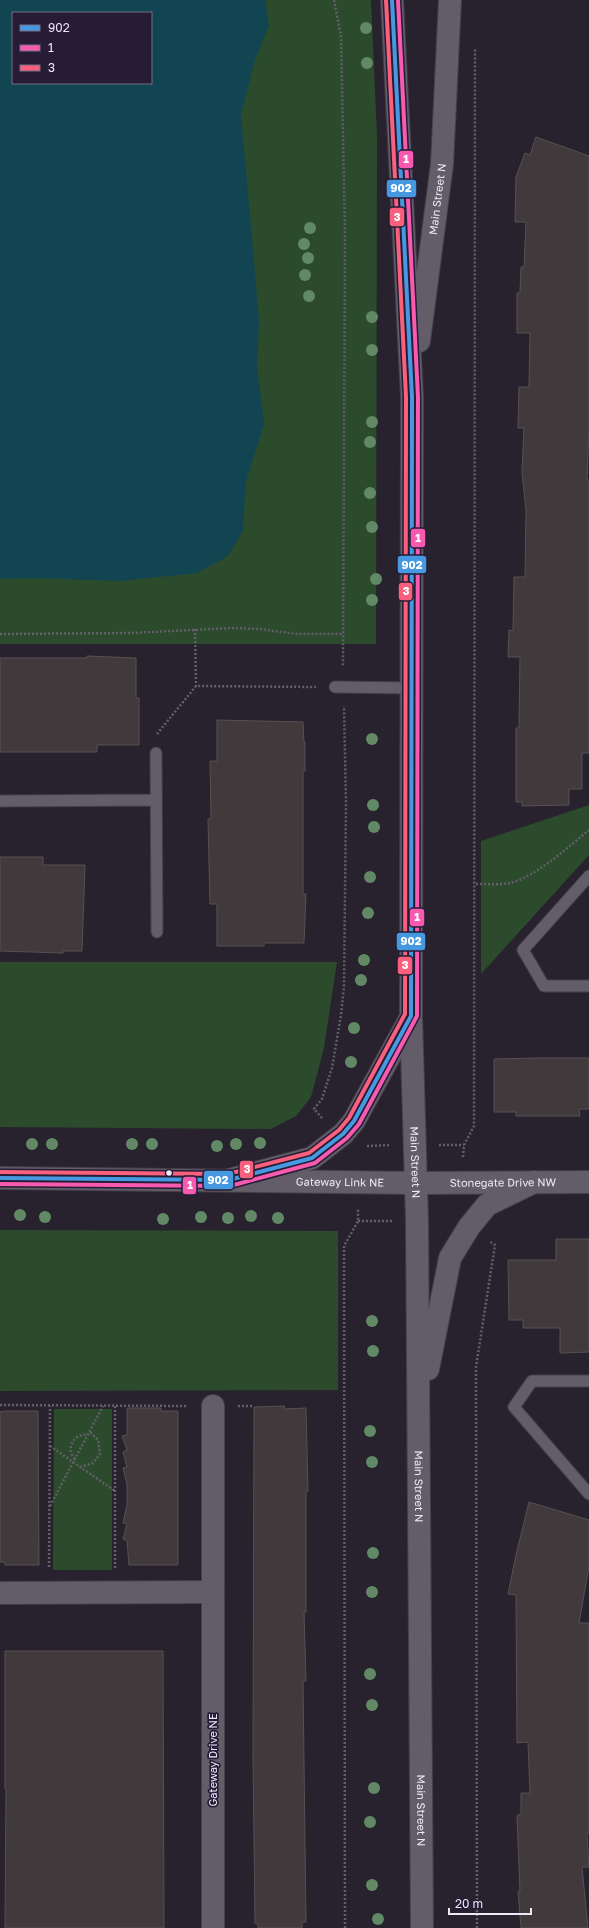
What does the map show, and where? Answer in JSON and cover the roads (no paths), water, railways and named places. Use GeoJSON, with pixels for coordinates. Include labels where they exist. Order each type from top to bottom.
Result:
{"type":"FeatureCollection","features":[{"type":"Feature","properties":{"kind":"street","name":"Main Street N"},"geometry":{"type":"LineString","coordinates":[[392,0],[412,397],[411,1016],[417,1183],[422,1928]]}},
{"type":"Feature","properties":{"kind":"street","name":"Main Street N"},"geometry":{"type":"LineString","coordinates":[[412,397],[442,164],[450,0]]}},
{"type":"Feature","properties":{"kind":"street"},"geometry":{"type":"LineString","coordinates":[[229,1180],[312,1158],[343,1134],[354,1121],[411,1016]]}},
{"type":"Feature","properties":{"kind":"street","name":"Gateway Link NE"},"geometry":{"type":"LineString","coordinates":[[0,1178],[417,1183]]}},
{"type":"Feature","properties":{"kind":"street"},"geometry":{"type":"LineString","coordinates":[[419,1417],[450,1258],[469,1227],[487,1205],[534,1182]]}},
{"type":"Feature","properties":{"kind":"street","name":"Stonegate Drive NW"},"geometry":{"type":"LineString","coordinates":[[417,1183],[589,1182]]}},
{"type":"Feature","properties":{"kind":"street","name":"Gateway Drive NE"},"geometry":{"type":"LineString","coordinates":[[213,1406],[213,1928]]}},
{"type":"Feature","properties":{"kind":"street"},"geometry":{"type":"LineString","coordinates":[[0,1593],[213,1592]]}},
{"type":"Feature","properties":{"kind":"lane"},"geometry":{"type":"LineString","coordinates":[[339,687],[412,688]]}},
{"type":"Feature","properties":{"kind":"lane"},"geometry":{"type":"LineString","coordinates":[[156,752],[157,932]]}},
{"type":"Feature","properties":{"kind":"lane"},"geometry":{"type":"LineString","coordinates":[[0,801],[156,800]]}},
{"type":"Feature","properties":{"kind":"lane"},"geometry":{"type":"LineString","coordinates":[[589,876],[523,950],[544,986],[589,986]]}},
{"type":"Feature","properties":{"kind":"lane"},"geometry":{"type":"LineString","coordinates":[[589,1381],[532,1381],[514,1407],[589,1494]]}},
{"type":"Feature","properties":{"kind":"water"},"geometry":{"type":"Polygon","coordinates":[[[0,0],[265,0],[269,25],[255,60],[241,114],[259,320],[257,367],[264,424],[246,481],[243,530],[228,556],[197,573],[119,581],[32,578],[0,579],[0,0]]]}}]}
